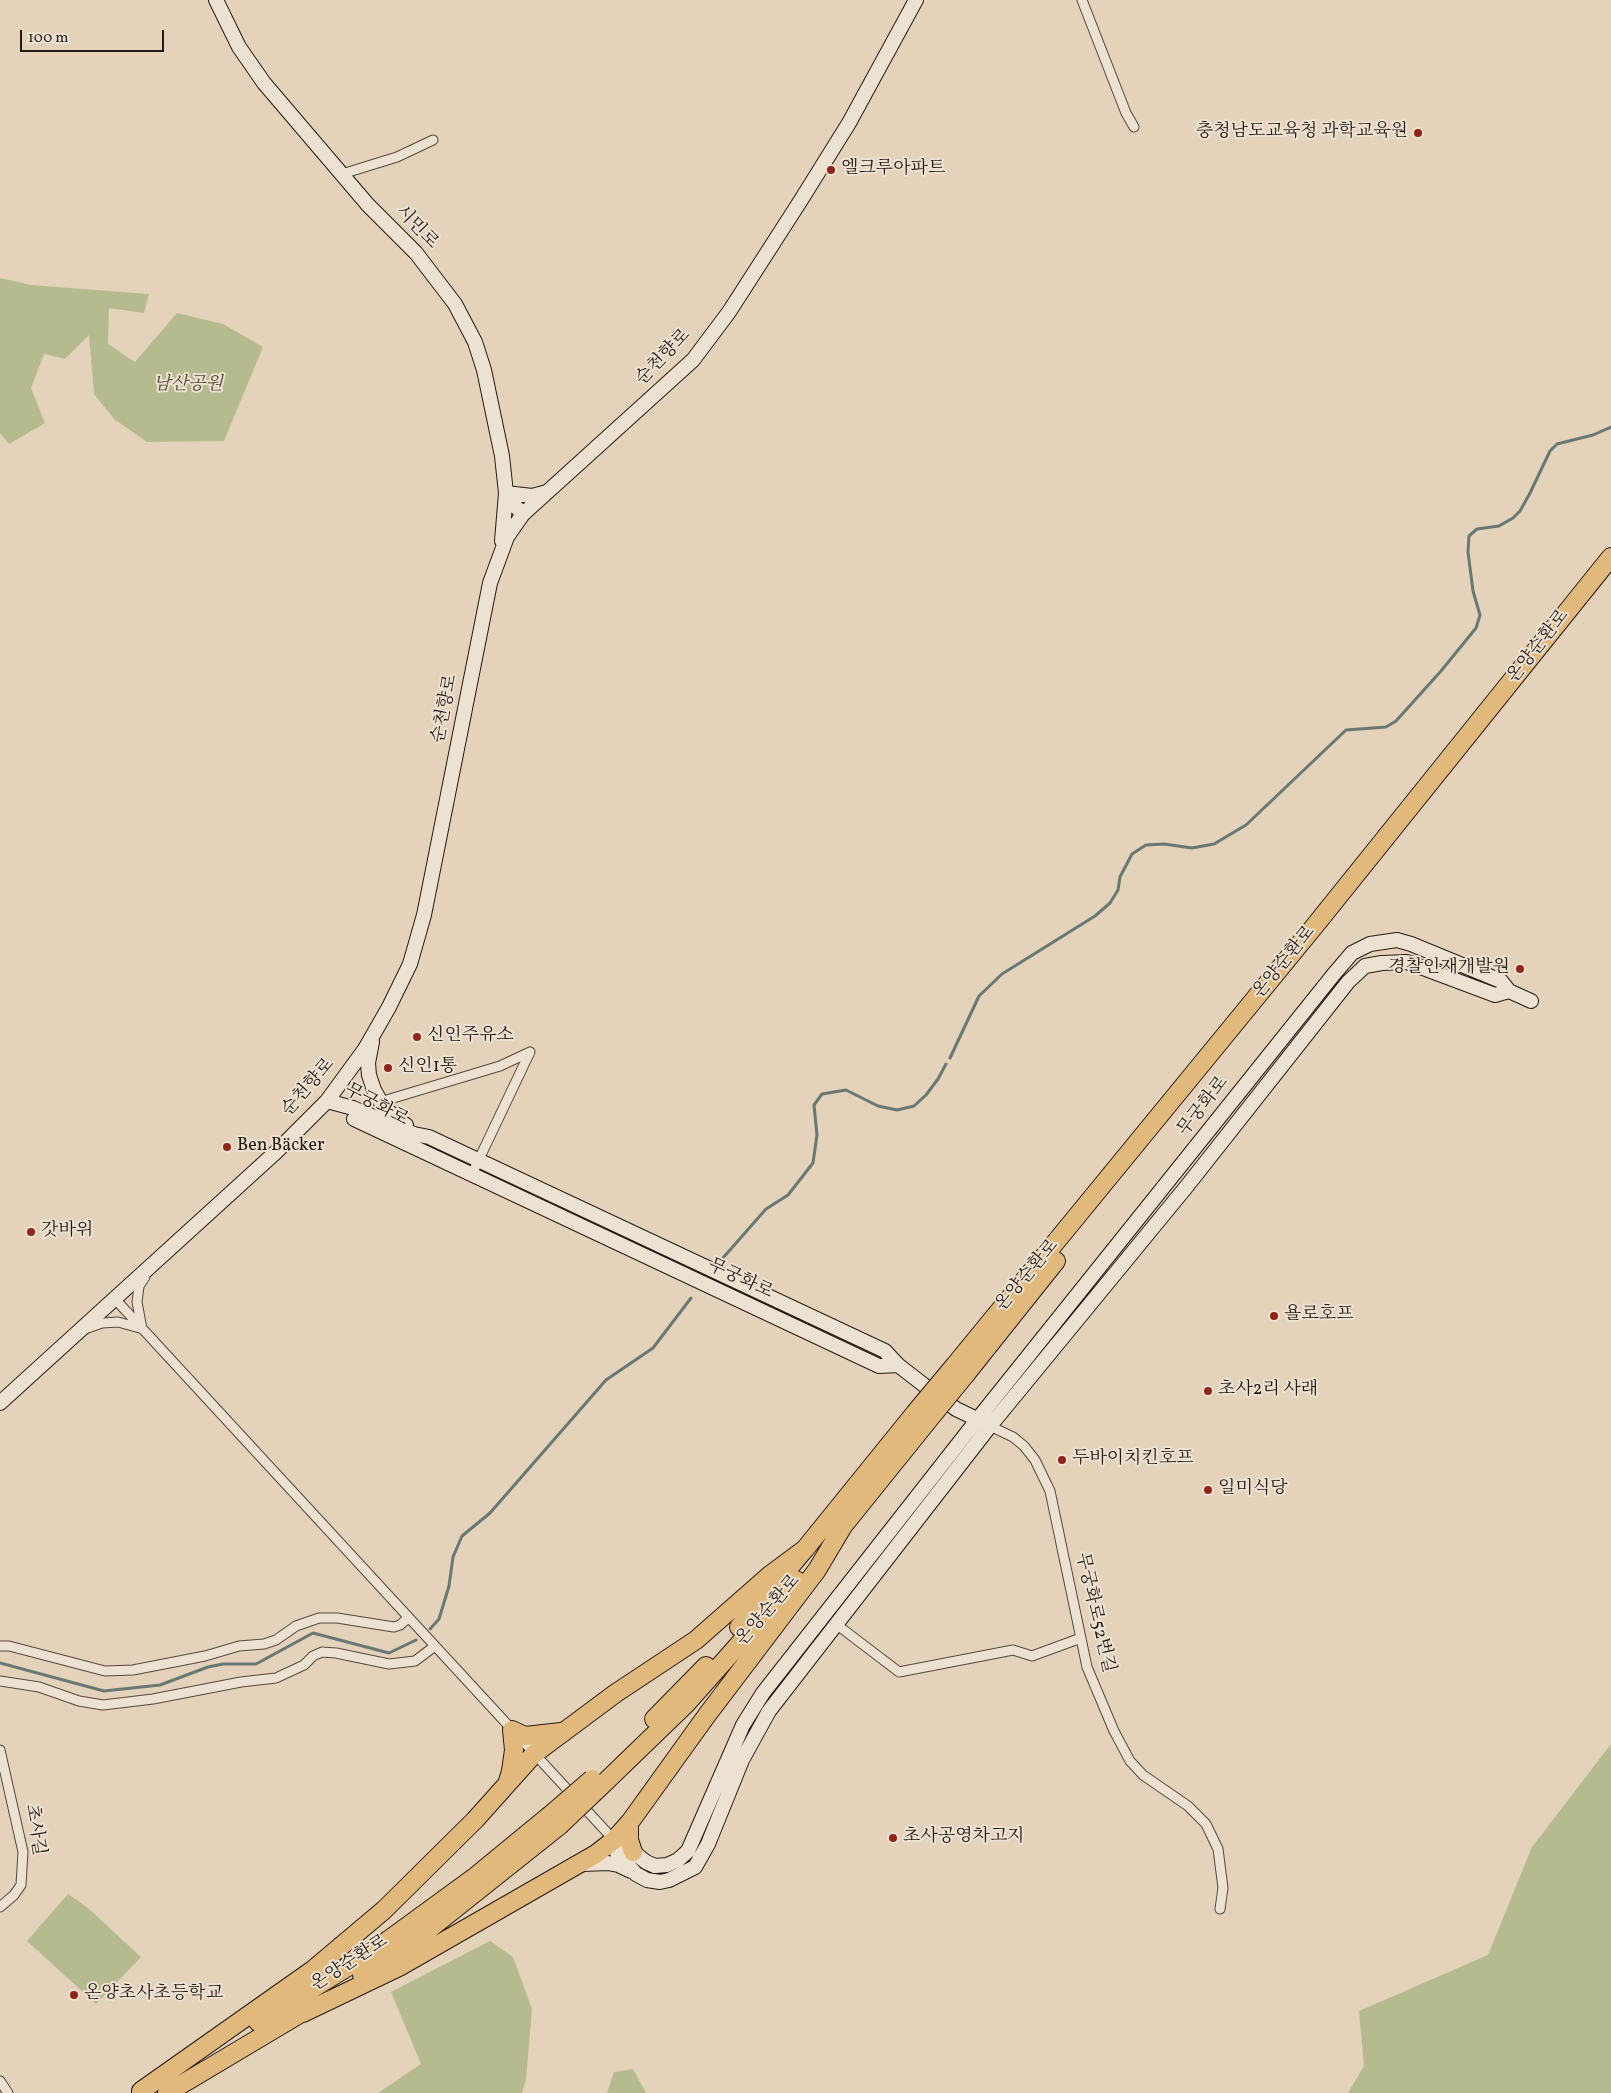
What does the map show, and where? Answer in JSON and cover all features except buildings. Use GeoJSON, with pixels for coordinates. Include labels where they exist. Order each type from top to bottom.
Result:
{"type":"FeatureCollection","features":[{"type":"Feature","properties":{"kind":"highway","name":"온양순환로"},"geometry":{"type":"LineString","coordinates":[[961,1369],[1611,557]]}},
{"type":"Feature","properties":{"kind":"highway","name":"온양순환로"},"geometry":{"type":"LineString","coordinates":[[961,1369],[1611,576]]}},
{"type":"Feature","properties":{"kind":"highway"},"geometry":{"type":"LineString","coordinates":[[920,1418],[961,1369]]}},
{"type":"Feature","properties":{"kind":"highway","name":"온양순환로"},"geometry":{"type":"LineString","coordinates":[[596,1783],[699,1690],[842,1528],[920,1418]]}},
{"type":"Feature","properties":{"kind":"highway","name":"온양순환로"},"geometry":{"type":"LineString","coordinates":[[596,1783],[707,1664],[920,1418]]}},
{"type":"Feature","properties":{"kind":"highway"},"geometry":{"type":"LineString","coordinates":[[303,2013],[399,1967],[596,1854],[614,1840],[629,1824],[706,1715],[817,1570],[842,1528]]}},
{"type":"Feature","properties":{"kind":"highway"},"geometry":{"type":"LineString","coordinates":[[139,2092],[314,1969],[384,1910],[475,1820],[534,1754],[616,1693],[696,1640],[770,1575],[805,1550]]}},
{"type":"Feature","properties":{"kind":"highway"},"geometry":{"type":"LineString","coordinates":[[512,1730],[525,1736],[542,1736],[565,1732]]}},
{"type":"Feature","properties":{"kind":"highway"},"geometry":{"type":"LineString","coordinates":[[506,1786],[511,1771],[514,1750],[512,1730]]}},
{"type":"Feature","properties":{"kind":"highway"},"geometry":{"type":"LineString","coordinates":[[554,1821],[596,1783]]}},
{"type":"Feature","properties":{"kind":"highway","name":"온양순환로"},"geometry":{"type":"LineString","coordinates":[[167,2093],[303,2013],[427,1931],[554,1821]]}},
{"type":"Feature","properties":{"kind":"highway","name":"온양순환로"},"geometry":{"type":"LineString","coordinates":[[139,2092],[372,1952],[554,1821]]}},
{"type":"Feature","properties":{"kind":"highway"},"geometry":{"type":"LineString","coordinates":[[629,1824],[629,1840],[633,1852]]}},
{"type":"Feature","properties":{"kind":"street","name":"시민로"},"geometry":{"type":"LineString","coordinates":[[216,0],[239,47],[264,84],[368,205],[416,253],[455,304],[475,342],[484,370],[502,456],[506,492],[501,552]]}},
{"type":"Feature","properties":{"kind":"street","name":"순천향로"},"geometry":{"type":"LineString","coordinates":[[0,1403],[276,1152],[327,1101],[365,1049],[410,964],[424,915],[488,592],[508,537],[523,514],[693,360],[729,312],[849,123],[916,0]]}},
{"type":"Feature","properties":{"kind":"street"},"geometry":{"type":"LineString","coordinates":[[1082,0],[1126,113],[1134,127]]}},
{"type":"Feature","properties":{"kind":"street"},"geometry":{"type":"LineString","coordinates":[[342,174],[397,157],[433,140]]}},
{"type":"Feature","properties":{"kind":"street"},"geometry":{"type":"LineString","coordinates":[[506,492],[532,496],[549,492]]}},
{"type":"Feature","properties":{"kind":"street"},"geometry":{"type":"LineString","coordinates":[[506,492],[513,504],[523,514]]}},
{"type":"Feature","properties":{"kind":"street","name":"무궁화로"},"geometry":{"type":"LineString","coordinates":[[977,1420],[1352,953],[1370,944],[1397,940],[1430,950],[1501,981],[1508,992]]}},
{"type":"Feature","properties":{"kind":"street","name":"무궁화로"},"geometry":{"type":"LineString","coordinates":[[327,1101],[353,1108],[414,1134],[429,1137],[886,1351],[898,1365],[956,1409],[990,1426],[1187,1186],[1348,982],[1365,966],[1407,962],[1495,995],[1508,992],[1531,1001]]}},
{"type":"Feature","properties":{"kind":"street"},"geometry":{"type":"LineString","coordinates":[[375,1032],[370,1048],[369,1075],[380,1102],[399,1121],[429,1137]]}},
{"type":"Feature","properties":{"kind":"street"},"geometry":{"type":"LineString","coordinates":[[380,1102],[500,1066],[530,1052],[472,1174]]}},
{"type":"Feature","properties":{"kind":"street","name":"무궁화로"},"geometry":{"type":"LineString","coordinates":[[327,1101],[350,1116],[879,1366],[898,1365]]}},
{"type":"Feature","properties":{"kind":"street"},"geometry":{"type":"LineString","coordinates":[[142,1329],[137,1302],[139,1286],[150,1266]]}},
{"type":"Feature","properties":{"kind":"street"},"geometry":{"type":"LineString","coordinates":[[115,1299],[614,1840],[627,1846],[646,1862],[655,1866],[667,1865],[678,1860],[688,1851],[743,1725],[763,1693],[977,1420]]}},
{"type":"Feature","properties":{"kind":"street"},"geometry":{"type":"LineString","coordinates":[[80,1331],[102,1323],[118,1322],[142,1329]]}},
{"type":"Feature","properties":{"kind":"street"},"geometry":{"type":"LineString","coordinates":[[579,1864],[602,1862],[613,1864],[646,1880],[660,1882],[683,1875],[695,1867],[708,1844],[742,1760],[769,1711],[990,1426]]}},
{"type":"Feature","properties":{"kind":"street","name":"무궁화로52번길"},"geometry":{"type":"LineString","coordinates":[[990,1426],[1013,1437],[1024,1446],[1035,1460],[1050,1491],[1087,1667],[1114,1731],[1130,1761],[1143,1774],[1188,1806],[1206,1824],[1218,1849],[1223,1888],[1220,1909]]}},
{"type":"Feature","properties":{"kind":"street"},"geometry":{"type":"LineString","coordinates":[[0,1646],[9,1646],[105,1671],[133,1670],[205,1656],[239,1646],[264,1644],[276,1640],[296,1626],[319,1618],[337,1618],[394,1628],[408,1618]]}},
{"type":"Feature","properties":{"kind":"street"},"geometry":{"type":"LineString","coordinates":[[836,1624],[899,1672],[1013,1650],[1032,1656],[1081,1638]]}},
{"type":"Feature","properties":{"kind":"street"},"geometry":{"type":"LineString","coordinates":[[0,1681],[39,1687],[79,1701],[103,1705],[153,1699],[241,1682],[276,1678],[304,1665],[313,1656],[322,1652],[336,1652],[389,1664],[415,1661],[435,1646]]}},
{"type":"Feature","properties":{"kind":"street","name":"초사길"},"geometry":{"type":"LineString","coordinates":[[0,1750],[24,1852],[21,1886],[0,1907]]}},
{"type":"Feature","properties":{"kind":"street"},"geometry":{"type":"LineString","coordinates":[[614,1840],[618,1853],[636,1874]]}},
{"type":"Feature","properties":{"kind":"street"},"geometry":{"type":"LineString","coordinates":[[0,2081],[8,2093]]}},
{"type":"Feature","properties":{"kind":"green space","name":"남산공원"},"geometry":{"type":"Polygon","coordinates":[[[0,278],[31,285],[149,294],[144,313],[109,308],[108,344],[135,362],[177,313],[223,324],[263,347],[224,441],[147,442],[114,419],[94,394],[89,335],[65,359],[44,354],[31,388],[45,423],[9,444],[0,433],[0,278]]]}},
{"type":"Feature","properties":{"kind":"green space"},"geometry":{"type":"Polygon","coordinates":[[[1611,1744],[1611,2093],[1348,2093],[1364,2066],[1359,2011],[1488,1955],[1532,1847],[1611,1744]]]}},
{"type":"Feature","properties":{"kind":"green space"},"geometry":{"type":"Polygon","coordinates":[[[68,1894],[88,1908],[141,1957],[96,2004],[27,1941],[68,1894]]]}},
{"type":"Feature","properties":{"kind":"green space"},"geometry":{"type":"Polygon","coordinates":[[[490,1941],[513,1957],[532,2009],[526,2080],[522,2093],[378,2093],[421,2064],[391,1992],[490,1941]]]}},
{"type":"Feature","properties":{"kind":"green space"},"geometry":{"type":"Polygon","coordinates":[[[633,2069],[646,2093],[607,2093],[614,2072],[633,2069]]]}},
{"type":"Feature","properties":{"kind":"waterway"},"geometry":{"type":"LineString","coordinates":[[950,1058],[979,996],[1002,974],[1095,916],[1110,903],[1118,890],[1120,877],[1132,854],[1146,845],[1164,844],[1192,848],[1214,844],[1246,825],[1346,730],[1386,727],[1396,721],[1441,671],[1476,628],[1480,615],[1473,591],[1468,552],[1469,536],[1477,529],[1499,526],[1513,518],[1520,511],[1550,451],[1557,444],[1593,435],[1611,427]]}},
{"type":"Feature","properties":{"kind":"waterway"},"geometry":{"type":"LineString","coordinates":[[722,1259],[766,1209],[788,1195],[813,1163],[817,1135],[814,1105],[822,1094],[846,1090],[878,1106],[897,1110],[914,1106],[926,1095],[946,1064]]}},
{"type":"Feature","properties":{"kind":"waterway"},"geometry":{"type":"LineString","coordinates":[[430,1629],[439,1619],[449,1586],[453,1557],[462,1536],[490,1513],[606,1380],[653,1348],[691,1298]]}},
{"type":"Feature","properties":{"kind":"waterway"},"geometry":{"type":"LineString","coordinates":[[0,1663],[104,1691],[160,1685],[208,1667],[223,1664],[256,1664],[313,1633],[389,1653],[416,1640]]}},
{"type":"Feature","properties":{"kind":"place","name":"충청남도교육청 과학교육원"},"geometry":{"type":"Point","coordinates":[1418,133]}},
{"type":"Feature","properties":{"kind":"place","name":"엘크루아파트"},"geometry":{"type":"Point","coordinates":[831,170]}},
{"type":"Feature","properties":{"kind":"place","name":"경찰인재개발원"},"geometry":{"type":"Point","coordinates":[1520,969]}},
{"type":"Feature","properties":{"kind":"place","name":"신인주유소"},"geometry":{"type":"Point","coordinates":[417,1037]}},
{"type":"Feature","properties":{"kind":"place","name":"신인1통"},"geometry":{"type":"Point","coordinates":[388,1068]}},
{"type":"Feature","properties":{"kind":"place","name":"Ben Bäcker"},"geometry":{"type":"Point","coordinates":[227,1147]}},
{"type":"Feature","properties":{"kind":"place","name":"갓바위"},"geometry":{"type":"Point","coordinates":[31,1232]}},
{"type":"Feature","properties":{"kind":"place","name":"욜로호프"},"geometry":{"type":"Point","coordinates":[1274,1316]}},
{"type":"Feature","properties":{"kind":"place","name":"초사2리 사래"},"geometry":{"type":"Point","coordinates":[1208,1391]}},
{"type":"Feature","properties":{"kind":"place","name":"두바이치킨호프"},"geometry":{"type":"Point","coordinates":[1062,1460]}},
{"type":"Feature","properties":{"kind":"place","name":"일미식당"},"geometry":{"type":"Point","coordinates":[1208,1490]}},
{"type":"Feature","properties":{"kind":"place","name":"초사공영차고지"},"geometry":{"type":"Point","coordinates":[893,1838]}},
{"type":"Feature","properties":{"kind":"place","name":"온양초사초등학교"},"geometry":{"type":"Point","coordinates":[74,1995]}}]}
